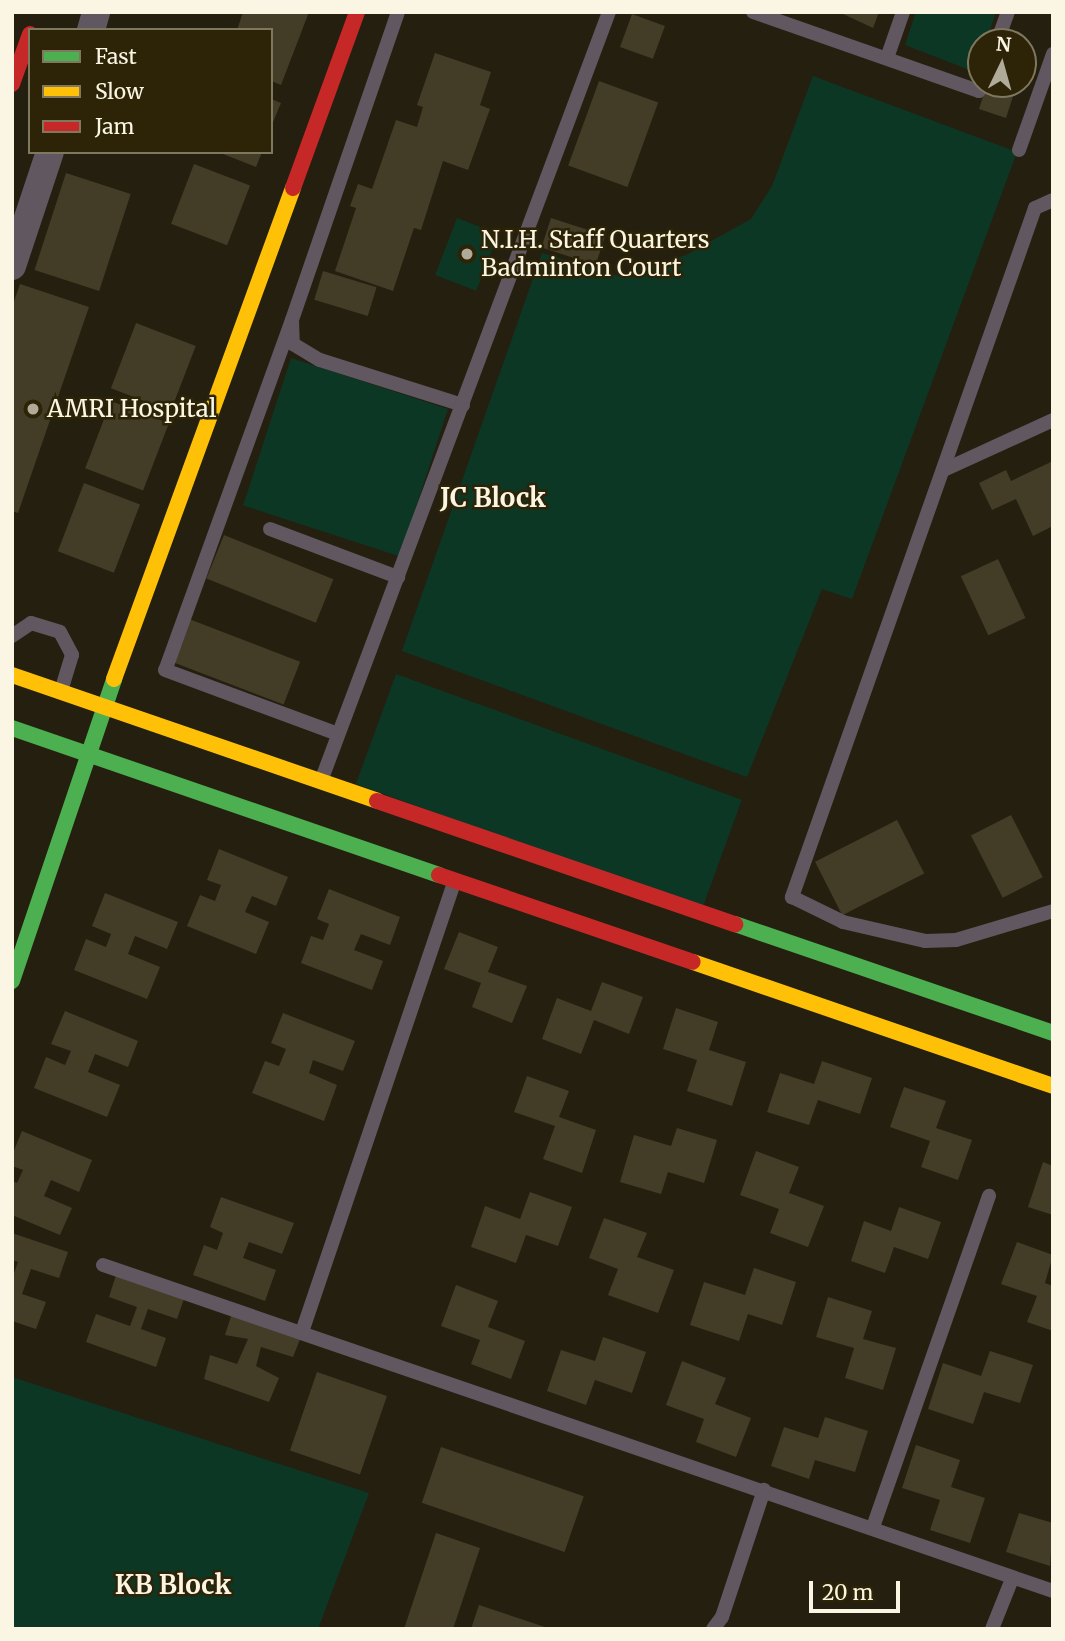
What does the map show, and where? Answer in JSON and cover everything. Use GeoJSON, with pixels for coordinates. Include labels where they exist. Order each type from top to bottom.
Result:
{"type":"FeatureCollection","features":[{"type":"Feature","properties":{"kind":"street"},"geometry":{"type":"LineString","coordinates":[[12,981],[87,753],[357,12]]}},
{"type":"Feature","properties":{"kind":"street"},"geometry":{"type":"LineString","coordinates":[[21,71],[28,44]]}},
{"type":"Feature","properties":{"kind":"street"},"geometry":{"type":"LineString","coordinates":[[12,265],[49,154]]}},
{"type":"Feature","properties":{"kind":"street"},"geometry":{"type":"LineString","coordinates":[[12,675],[1053,1034]]}},
{"type":"Feature","properties":{"kind":"street"},"geometry":{"type":"LineString","coordinates":[[12,728],[455,879],[683,944],[1053,1086]]}},
{"type":"Feature","properties":{"kind":"street"},"geometry":{"type":"LineString","coordinates":[[683,944],[695,909]]}},
{"type":"Feature","properties":{"kind":"lane"},"geometry":{"type":"LineString","coordinates":[[338,734],[165,670],[292,320],[398,12]]}},
{"type":"Feature","properties":{"kind":"lane"},"geometry":{"type":"LineString","coordinates":[[321,781],[609,12]]}},
{"type":"Feature","properties":{"kind":"lane"},"geometry":{"type":"LineString","coordinates":[[753,12],[967,87]]}},
{"type":"Feature","properties":{"kind":"lane"},"geometry":{"type":"LineString","coordinates":[[887,58],[903,12]]}},
{"type":"Feature","properties":{"kind":"lane"},"geometry":{"type":"LineString","coordinates":[[1019,150],[1053,54]]}},
{"type":"Feature","properties":{"kind":"lane"},"geometry":{"type":"LineString","coordinates":[[1053,200],[1035,208],[946,469],[792,897],[843,922],[925,941],[956,940],[1053,911]]}},
{"type":"Feature","properties":{"kind":"lane"},"geometry":{"type":"LineString","coordinates":[[292,320],[293,344],[320,360],[463,405]]}},
{"type":"Feature","properties":{"kind":"lane"},"geometry":{"type":"LineString","coordinates":[[946,469],[1053,420]]}},
{"type":"Feature","properties":{"kind":"lane"},"geometry":{"type":"LineString","coordinates":[[270,529],[398,577]]}},
{"type":"Feature","properties":{"kind":"lane"},"geometry":{"type":"LineString","coordinates":[[12,636],[32,623],[60,632],[72,656],[61,692]]}},
{"type":"Feature","properties":{"kind":"lane"},"geometry":{"type":"LineString","coordinates":[[302,1332],[455,879]]}},
{"type":"Feature","properties":{"kind":"lane"},"geometry":{"type":"LineString","coordinates":[[873,1527],[989,1196]]}},
{"type":"Feature","properties":{"kind":"lane"},"geometry":{"type":"LineString","coordinates":[[103,1265],[873,1527],[1012,1579],[1053,1591]]}},
{"type":"Feature","properties":{"kind":"lane"},"geometry":{"type":"LineString","coordinates":[[713,1629],[722,1617],[764,1490]]}},
{"type":"Feature","properties":{"kind":"lane"},"geometry":{"type":"LineString","coordinates":[[992,1629],[1012,1579]]}},
{"type":"Feature","properties":{"kind":"green space"},"geometry":{"type":"Polygon","coordinates":[[[916,12],[996,12],[991,28],[967,28],[967,69],[905,45],[916,12]]]}},
{"type":"Feature","properties":{"kind":"green space"},"geometry":{"type":"Polygon","coordinates":[[[813,76],[1017,152],[852,599],[822,589],[747,777],[402,651],[542,253],[619,276],[686,255],[751,219],[772,186],[813,76]]]}},
{"type":"Feature","properties":{"kind":"green space","name":"N.I.H. Staff Quarters Badminton Court"},"geometry":{"type":"Polygon","coordinates":[[[457,218],[498,234],[476,291],[435,275],[457,218]]]}},
{"type":"Feature","properties":{"kind":"green space"},"geometry":{"type":"Polygon","coordinates":[[[291,358],[448,409],[400,556],[243,505],[291,358]]]}},
{"type":"Feature","properties":{"kind":"green space"},"geometry":{"type":"Polygon","coordinates":[[[396,674],[742,800],[702,910],[356,784],[396,674]]]}},
{"type":"Feature","properties":{"kind":"green space"},"geometry":{"type":"Polygon","coordinates":[[[12,1377],[369,1493],[318,1629],[12,1629],[12,1377]]]}},
{"type":"Feature","properties":{"kind":"building"},"geometry":{"type":"Polygon","coordinates":[[[243,12],[309,12],[281,85],[273,82],[273,28],[238,28],[243,12]]]}},
{"type":"Feature","properties":{"kind":"building"},"geometry":{"type":"Polygon","coordinates":[[[839,12],[879,12],[873,28],[839,12]]]}},
{"type":"Feature","properties":{"kind":"building"},"geometry":{"type":"Polygon","coordinates":[[[632,14],[665,26],[653,59],[620,47],[632,14]]]}},
{"type":"Feature","properties":{"kind":"building"},"geometry":{"type":"Polygon","coordinates":[[[435,53],[491,72],[480,105],[490,109],[468,170],[443,161],[421,230],[414,228],[393,291],[335,271],[356,208],[350,206],[358,184],[372,189],[396,120],[417,127],[423,107],[417,105],[435,53]]]}},
{"type":"Feature","properties":{"kind":"building"},"geometry":{"type":"Polygon","coordinates":[[[599,81],[658,103],[627,187],[568,166],[599,81]]]}},
{"type":"Feature","properties":{"kind":"building"},"geometry":{"type":"Polygon","coordinates":[[[983,98],[1012,98],[1006,118],[979,109],[983,98]]]}},
{"type":"Feature","properties":{"kind":"building"},"geometry":{"type":"Polygon","coordinates":[[[273,100],[281,103],[273,122],[273,100]]]}},
{"type":"Feature","properties":{"kind":"building"},"geometry":{"type":"Polygon","coordinates":[[[223,154],[261,154],[256,167],[223,154]]]}},
{"type":"Feature","properties":{"kind":"building"},"geometry":{"type":"Polygon","coordinates":[[[194,164],[250,186],[227,245],[171,224],[194,164]]]}},
{"type":"Feature","properties":{"kind":"building"},"geometry":{"type":"Polygon","coordinates":[[[66,173],[131,194],[99,291],[34,270],[66,173]]]}},
{"type":"Feature","properties":{"kind":"building"},"geometry":{"type":"Polygon","coordinates":[[[551,218],[605,236],[596,265],[541,247],[551,218]]]}},
{"type":"Feature","properties":{"kind":"building"},"geometry":{"type":"Polygon","coordinates":[[[323,271],[377,287],[368,316],[314,300],[323,271]]]}},
{"type":"Feature","properties":{"kind":"building","name":"AMRI Hospital"},"geometry":{"type":"Polygon","coordinates":[[[20,284],[89,307],[18,513],[12,511],[12,307],[20,284]]]}},
{"type":"Feature","properties":{"kind":"building"},"geometry":{"type":"Polygon","coordinates":[[[136,323],[196,346],[171,411],[111,388],[136,323]]]}},
{"type":"Feature","properties":{"kind":"building"},"geometry":{"type":"Polygon","coordinates":[[[111,401],[169,423],[143,490],[85,468],[111,401]]]}},
{"type":"Feature","properties":{"kind":"building"},"geometry":{"type":"Polygon","coordinates":[[[1053,461],[1053,526],[1033,536],[1016,499],[992,510],[979,483],[1006,470],[1011,481],[1053,461]]]}},
{"type":"Feature","properties":{"kind":"building"},"geometry":{"type":"Polygon","coordinates":[[[84,483],[140,505],[114,573],[58,551],[84,483]]]}},
{"type":"Feature","properties":{"kind":"building"},"geometry":{"type":"Polygon","coordinates":[[[224,535],[333,579],[316,623],[206,579],[224,535]]]}},
{"type":"Feature","properties":{"kind":"building"},"geometry":{"type":"Polygon","coordinates":[[[998,559],[1025,618],[988,635],[961,576],[998,559]]]}},
{"type":"Feature","properties":{"kind":"building"},"geometry":{"type":"Polygon","coordinates":[[[189,619],[300,662],[284,705],[173,662],[189,619]]]}},
{"type":"Feature","properties":{"kind":"building"},"geometry":{"type":"Polygon","coordinates":[[[1011,815],[1043,877],[1003,898],[971,835],[1011,815]]]}},
{"type":"Feature","properties":{"kind":"building"},"geometry":{"type":"Polygon","coordinates":[[[897,820],[924,873],[842,915],[815,862],[897,820]]]}},
{"type":"Feature","properties":{"kind":"building"},"geometry":{"type":"Polygon","coordinates":[[[219,849],[288,877],[276,906],[252,896],[245,912],[269,922],[256,954],[187,926],[200,895],[215,901],[221,885],[207,880],[219,849]]]}},
{"type":"Feature","properties":{"kind":"building"},"geometry":{"type":"Polygon","coordinates":[[[329,889],[400,917],[390,945],[361,934],[354,950],[383,961],[372,990],[301,963],[311,936],[323,940],[329,924],[317,919],[329,889]]]}},
{"type":"Feature","properties":{"kind":"building"},"geometry":{"type":"Polygon","coordinates":[[[105,893],[178,922],[167,949],[135,936],[128,954],[160,967],[147,999],[74,970],[86,939],[106,947],[111,934],[92,926],[105,893]]]}},
{"type":"Feature","properties":{"kind":"building"},"geometry":{"type":"Polygon","coordinates":[[[459,932],[498,947],[488,972],[527,986],[512,1023],[472,1007],[481,983],[444,969],[459,932]]]}},
{"type":"Feature","properties":{"kind":"building"},"geometry":{"type":"Polygon","coordinates":[[[602,982],[643,997],[629,1034],[594,1020],[581,1054],[542,1039],[557,998],[591,1011],[602,982]]]}},
{"type":"Feature","properties":{"kind":"building"},"geometry":{"type":"Polygon","coordinates":[[[676,1008],[718,1022],[709,1050],[746,1062],[732,1106],[687,1091],[697,1060],[663,1049],[676,1008]]]}},
{"type":"Feature","properties":{"kind":"building"},"geometry":{"type":"Polygon","coordinates":[[[65,1011],[138,1041],[128,1067],[95,1054],[88,1072],[120,1085],[107,1117],[34,1088],[46,1057],[65,1065],[71,1051],[51,1044],[65,1011]]]}},
{"type":"Feature","properties":{"kind":"building"},"geometry":{"type":"Polygon","coordinates":[[[283,1013],[355,1041],[343,1071],[313,1060],[309,1073],[337,1085],[324,1121],[252,1093],[265,1061],[279,1066],[286,1049],[271,1043],[283,1013]]]}},
{"type":"Feature","properties":{"kind":"building"},"geometry":{"type":"Polygon","coordinates":[[[822,1061],[872,1078],[860,1114],[818,1100],[809,1125],[767,1112],[780,1073],[814,1084],[822,1061]]]}},
{"type":"Feature","properties":{"kind":"building"},"geometry":{"type":"Polygon","coordinates":[[[527,1076],[569,1091],[559,1117],[596,1130],[582,1173],[543,1159],[555,1126],[514,1112],[527,1076]]]}},
{"type":"Feature","properties":{"kind":"building"},"geometry":{"type":"Polygon","coordinates":[[[904,1087],[946,1101],[936,1128],[972,1140],[958,1180],[921,1167],[930,1141],[890,1127],[904,1087]]]}},
{"type":"Feature","properties":{"kind":"building"},"geometry":{"type":"Polygon","coordinates":[[[677,1128],[717,1140],[704,1183],[668,1172],[661,1194],[620,1182],[634,1135],[671,1146],[677,1128]]]}},
{"type":"Feature","properties":{"kind":"building"},"geometry":{"type":"Polygon","coordinates":[[[22,1131],[92,1160],[79,1192],[51,1180],[44,1196],[72,1208],[60,1235],[12,1215],[12,1181],[17,1183],[23,1170],[12,1166],[12,1155],[22,1131]]]}},
{"type":"Feature","properties":{"kind":"building"},"geometry":{"type":"Polygon","coordinates":[[[756,1151],[799,1167],[789,1193],[824,1206],[808,1247],[770,1233],[779,1209],[740,1195],[756,1151]]]}},
{"type":"Feature","properties":{"kind":"building"},"geometry":{"type":"Polygon","coordinates":[[[1043,1162],[1053,1166],[1053,1215],[1028,1207],[1043,1162]]]}},
{"type":"Feature","properties":{"kind":"building"},"geometry":{"type":"Polygon","coordinates":[[[530,1192],[572,1207],[558,1246],[526,1235],[516,1263],[471,1247],[485,1206],[520,1219],[530,1192]]]}},
{"type":"Feature","properties":{"kind":"building"},"geometry":{"type":"Polygon","coordinates":[[[221,1197],[294,1223],[282,1254],[249,1242],[243,1258],[276,1270],[265,1301],[193,1275],[204,1245],[217,1250],[223,1233],[210,1227],[221,1197]]]}},
{"type":"Feature","properties":{"kind":"building"},"geometry":{"type":"Polygon","coordinates":[[[899,1207],[941,1222],[928,1259],[894,1247],[885,1273],[851,1261],[864,1221],[891,1231],[899,1207]]]}},
{"type":"Feature","properties":{"kind":"building"},"geometry":{"type":"Polygon","coordinates":[[[604,1218],[647,1233],[637,1257],[674,1270],[658,1313],[608,1295],[618,1269],[589,1258],[604,1218]]]}},
{"type":"Feature","properties":{"kind":"building"},"geometry":{"type":"Polygon","coordinates":[[[12,1233],[68,1252],[59,1278],[31,1269],[22,1294],[46,1302],[36,1329],[12,1321],[12,1279],[18,1262],[12,1260],[12,1233]]]}},
{"type":"Feature","properties":{"kind":"building"},"geometry":{"type":"Polygon","coordinates":[[[1017,1242],[1053,1255],[1045,1283],[1053,1286],[1053,1331],[1027,1322],[1037,1296],[1001,1284],[1017,1242]]]}},
{"type":"Feature","properties":{"kind":"building"},"geometry":{"type":"Polygon","coordinates":[[[754,1268],[796,1282],[782,1325],[748,1314],[739,1341],[690,1325],[704,1282],[745,1295],[754,1268]]]}},
{"type":"Feature","properties":{"kind":"building"},"geometry":{"type":"Polygon","coordinates":[[[116,1275],[184,1299],[177,1319],[148,1309],[141,1329],[166,1338],[156,1367],[86,1342],[96,1314],[130,1326],[137,1307],[109,1297],[116,1275]]]}},
{"type":"Feature","properties":{"kind":"building"},"geometry":{"type":"Polygon","coordinates":[[[456,1285],[498,1301],[488,1327],[525,1341],[511,1379],[471,1364],[480,1340],[441,1326],[456,1285]]]}},
{"type":"Feature","properties":{"kind":"building"},"geometry":{"type":"Polygon","coordinates":[[[828,1297],[872,1311],[863,1339],[896,1348],[883,1390],[845,1378],[854,1348],[816,1337],[828,1297]]]}},
{"type":"Feature","properties":{"kind":"building"},"geometry":{"type":"Polygon","coordinates":[[[232,1313],[301,1337],[293,1357],[261,1347],[256,1366],[279,1378],[269,1402],[204,1379],[210,1355],[237,1364],[248,1339],[225,1335],[232,1313]]]}},
{"type":"Feature","properties":{"kind":"building"},"geometry":{"type":"Polygon","coordinates":[[[603,1337],[646,1352],[632,1393],[595,1380],[586,1405],[547,1391],[561,1350],[595,1361],[603,1337]]]}},
{"type":"Feature","properties":{"kind":"building"},"geometry":{"type":"Polygon","coordinates":[[[990,1351],[1033,1365],[1020,1403],[984,1392],[973,1424],[928,1409],[943,1363],[981,1376],[990,1351]]]}},
{"type":"Feature","properties":{"kind":"building"},"geometry":{"type":"Polygon","coordinates":[[[682,1361],[726,1378],[715,1404],[751,1418],[736,1457],[696,1442],[704,1419],[666,1405],[682,1361]]]}},
{"type":"Feature","properties":{"kind":"building"},"geometry":{"type":"Polygon","coordinates":[[[317,1372],[387,1396],[360,1475],[290,1450],[317,1372]]]}},
{"type":"Feature","properties":{"kind":"building"},"geometry":{"type":"Polygon","coordinates":[[[825,1417],[868,1431],[855,1472],[815,1460],[809,1479],[771,1466],[784,1427],[818,1438],[825,1417]]]}},
{"type":"Feature","properties":{"kind":"building"},"geometry":{"type":"Polygon","coordinates":[[[916,1445],[960,1460],[951,1487],[985,1498],[970,1543],[930,1530],[940,1500],[902,1488],[916,1445]]]}},
{"type":"Feature","properties":{"kind":"building"},"geometry":{"type":"Polygon","coordinates":[[[441,1447],[584,1496],[565,1552],[422,1503],[441,1447]]]}},
{"type":"Feature","properties":{"kind":"building"},"geometry":{"type":"Polygon","coordinates":[[[1019,1513],[1053,1523],[1050,1566],[1006,1552],[1019,1513]]]}},
{"type":"Feature","properties":{"kind":"building"},"geometry":{"type":"Polygon","coordinates":[[[436,1533],[480,1548],[453,1629],[404,1629],[436,1533]]]}},
{"type":"Feature","properties":{"kind":"building"},"geometry":{"type":"Polygon","coordinates":[[[479,1605],[548,1628],[548,1629],[471,1629],[479,1605]]]}},
{"type":"Feature","properties":{"kind":"traffic: fast"},"geometry":{"type":"LineString","coordinates":[[12,981],[114,679]]}},
{"type":"Feature","properties":{"kind":"traffic: fast"},"geometry":{"type":"LineString","coordinates":[[12,728],[439,875]]}},
{"type":"Feature","properties":{"kind":"traffic: fast"},"geometry":{"type":"LineString","coordinates":[[735,924],[1053,1033]]}},
{"type":"Feature","properties":{"kind":"traffic: slow"},"geometry":{"type":"LineString","coordinates":[[114,679],[293,188]]}},
{"type":"Feature","properties":{"kind":"traffic: slow"},"geometry":{"type":"LineString","coordinates":[[12,675],[377,801]]}},
{"type":"Feature","properties":{"kind":"traffic: slow"},"geometry":{"type":"LineString","coordinates":[[693,962],[1053,1086]]}},
{"type":"Feature","properties":{"kind":"traffic: jam"},"geometry":{"type":"LineString","coordinates":[[293,188],[357,12]]}},
{"type":"Feature","properties":{"kind":"traffic: jam"},"geometry":{"type":"LineString","coordinates":[[12,84],[28,40]]}},
{"type":"Feature","properties":{"kind":"traffic: jam"},"geometry":{"type":"LineString","coordinates":[[377,801],[735,924]]}},
{"type":"Feature","properties":{"kind":"traffic: jam"},"geometry":{"type":"LineString","coordinates":[[439,875],[693,962]]}},
{"type":"Feature","properties":{"kind":"place","name":"N.I.H. Staff Quarters Badminton Court"},"geometry":{"type":"Point","coordinates":[467,254]}},
{"type":"Feature","properties":{"kind":"place","name":"AMRI Hospital"},"geometry":{"type":"Point","coordinates":[33,409]}},
{"type":"Feature","properties":{"kind":"district","name":"JC Block"},"geometry":{"type":"Point","coordinates":[493,498]}},
{"type":"Feature","properties":{"kind":"district","name":"KB Block"},"geometry":{"type":"Point","coordinates":[173,1585]}}]}
